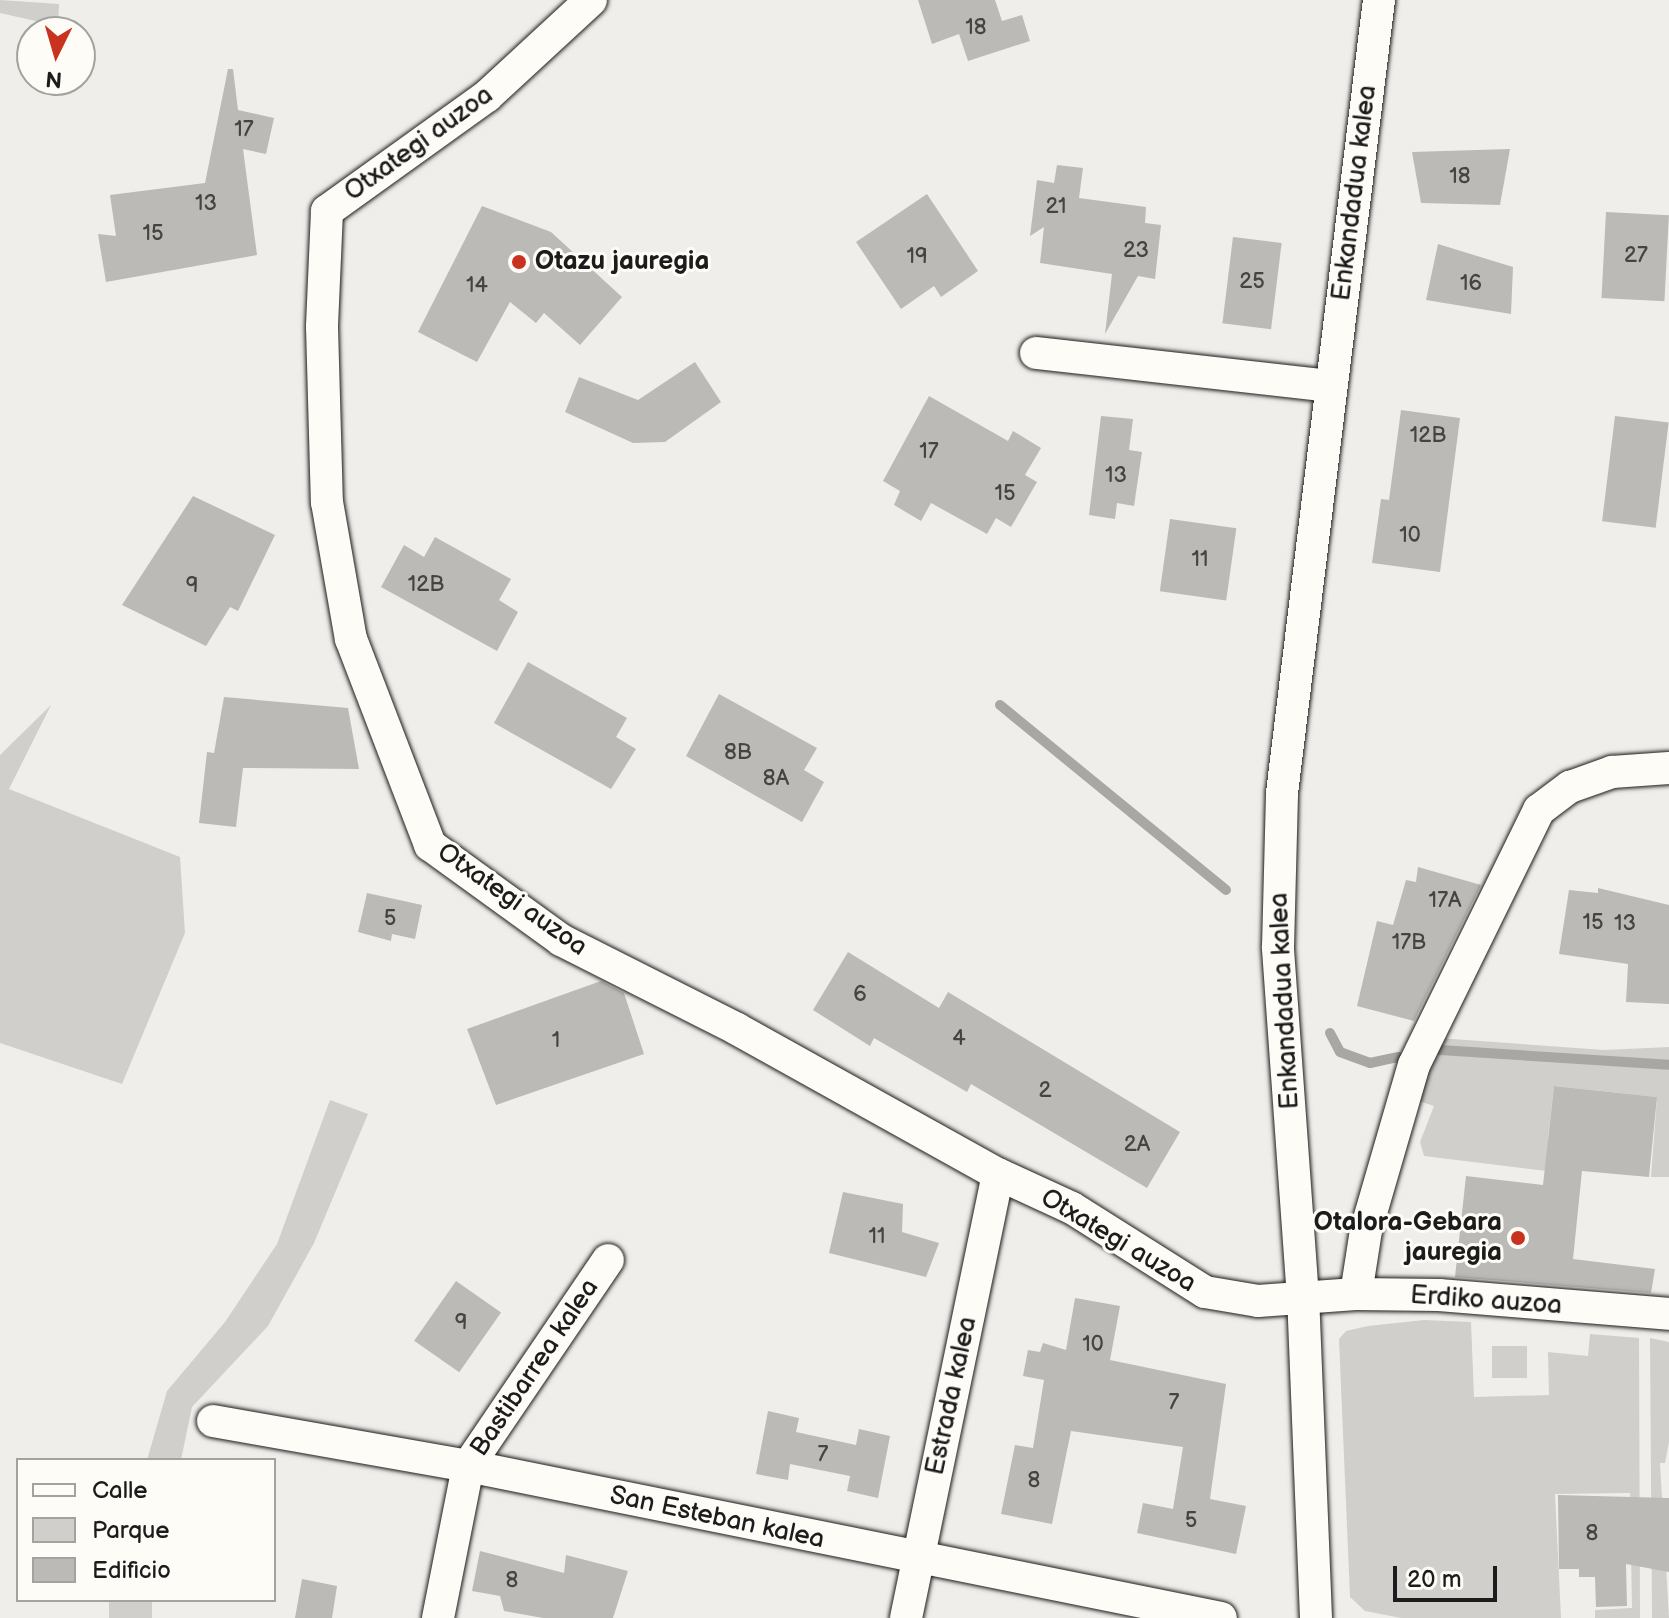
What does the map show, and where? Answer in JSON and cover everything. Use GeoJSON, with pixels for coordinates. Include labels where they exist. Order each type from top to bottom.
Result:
{"type":"FeatureCollection","features":[{"type":"Feature","properties":{"kind":"street","name":"Otxategi auzoa"},"geometry":{"type":"LineString","coordinates":[[591,0],[487,96],[327,211],[322,327],[327,502],[351,639],[430,845],[561,940],[737,1029],[998,1174],[1072,1208],[1205,1292],[1258,1301],[1303,1298]]}},
{"type":"Feature","properties":{"kind":"street","name":"Enkandadua kalea"},"geometry":{"type":"LineString","coordinates":[[1316,1618],[1303,1298],[1278,947],[1282,793],[1379,0]]}},
{"type":"Feature","properties":{"kind":"street"},"geometry":{"type":"LineString","coordinates":[[1036,353],[1331,386]]}},
{"type":"Feature","properties":{"kind":"street"},"geometry":{"type":"LineString","coordinates":[[1356,1294],[1366,1230],[1414,1065],[1539,810],[1570,787],[1612,772],[1669,768]]}},
{"type":"Feature","properties":{"kind":"street","name":"Estrada kalea"},"geometry":{"type":"LineString","coordinates":[[906,1618],[998,1174]]}},
{"type":"Feature","properties":{"kind":"street","name":"Bastibarrea kalea"},"geometry":{"type":"LineString","coordinates":[[438,1618],[468,1466],[608,1260]]}},
{"type":"Feature","properties":{"kind":"street","name":"Erdiko auzoa"},"geometry":{"type":"LineString","coordinates":[[1303,1298],[1356,1294],[1439,1295],[1669,1314]]}},
{"type":"Feature","properties":{"kind":"street","name":"San Esteban kalea"},"geometry":{"type":"LineString","coordinates":[[213,1421],[468,1466],[1221,1618]]}},
{"type":"Feature","properties":{"kind":"green space"},"geometry":{"type":"Polygon","coordinates":[[[0,0],[59,4],[58,16],[16,17],[0,13],[0,0]]]}},
{"type":"Feature","properties":{"kind":"green space"},"geometry":{"type":"Polygon","coordinates":[[[51,705],[9,789],[180,857],[185,933],[122,1084],[0,1043],[0,755],[51,705]]]}},
{"type":"Feature","properties":{"kind":"green space"},"geometry":{"type":"Polygon","coordinates":[[[1438,1038],[1604,1050],[1669,1047],[1669,1177],[1651,1177],[1657,1097],[1554,1086],[1548,1138],[1571,1174],[1424,1156],[1420,1142],[1434,1106],[1413,1099],[1438,1038]]]}},
{"type":"Feature","properties":{"kind":"green space"},"geometry":{"type":"Polygon","coordinates":[[[330,1100],[368,1114],[314,1243],[268,1326],[192,1407],[181,1458],[148,1458],[167,1391],[225,1322],[277,1244],[330,1100]]]}},
{"type":"Feature","properties":{"kind":"green space"},"geometry":{"type":"Polygon","coordinates":[[[1424,1320],[1471,1322],[1474,1397],[1549,1395],[1548,1352],[1588,1356],[1590,1334],[1639,1338],[1640,1618],[1595,1618],[1595,1610],[1632,1608],[1630,1493],[1555,1494],[1561,1618],[1401,1618],[1365,1611],[1350,1597],[1339,1339],[1346,1331],[1368,1326],[1424,1320]]]}},
{"type":"Feature","properties":{"kind":"green space"},"geometry":{"type":"Polygon","coordinates":[[[1650,1338],[1669,1342],[1669,1442],[1665,1463],[1660,1463],[1669,1618],[1652,1618],[1650,1338]]]}},
{"type":"Feature","properties":{"kind":"green space"},"geometry":{"type":"Polygon","coordinates":[[[1492,1346],[1527,1346],[1527,1378],[1492,1378],[1492,1346]]]}},
{"type":"Feature","properties":{"kind":"green space"},"geometry":{"type":"Polygon","coordinates":[[[109,1602],[152,1602],[152,1618],[109,1618],[109,1602]]]}},
{"type":"Feature","properties":{"kind":"building"},"geometry":{"type":"Polygon","coordinates":[[[918,0],[995,0],[1002,21],[1022,15],[1030,41],[968,61],[959,34],[932,44],[918,0]]]}},
{"type":"Feature","properties":{"kind":"building"},"geometry":{"type":"Polygon","coordinates":[[[228,69],[233,69],[238,110],[274,118],[266,154],[243,149],[257,255],[106,282],[98,234],[116,236],[110,195],[205,183],[228,69]]]}},
{"type":"Feature","properties":{"kind":"building"},"geometry":{"type":"Polygon","coordinates":[[[1510,149],[1500,205],[1421,203],[1412,152],[1510,149]]]}},
{"type":"Feature","properties":{"kind":"building"},"geometry":{"type":"Polygon","coordinates":[[[1057,165],[1083,168],[1079,198],[1146,207],[1145,223],[1161,225],[1155,279],[1138,276],[1105,334],[1112,274],[1040,263],[1044,227],[1030,236],[1037,180],[1054,183],[1057,165]]]}},
{"type":"Feature","properties":{"kind":"building"},"geometry":{"type":"Polygon","coordinates":[[[927,194],[978,271],[941,297],[934,286],[901,309],[856,242],[927,194]]]}},
{"type":"Feature","properties":{"kind":"building","name":"Otazu jauregia"},"geometry":{"type":"Polygon","coordinates":[[[482,206],[551,232],[622,297],[580,345],[544,313],[536,323],[510,302],[477,362],[418,332],[482,206]]]}},
{"type":"Feature","properties":{"kind":"building"},"geometry":{"type":"Polygon","coordinates":[[[1606,212],[1669,215],[1664,301],[1601,298],[1606,212]]]}},
{"type":"Feature","properties":{"kind":"building"},"geometry":{"type":"Polygon","coordinates":[[[1233,237],[1282,243],[1271,329],[1222,323],[1233,237]]]}},
{"type":"Feature","properties":{"kind":"building"},"geometry":{"type":"Polygon","coordinates":[[[1438,244],[1513,267],[1511,314],[1426,300],[1438,244]]]}},
{"type":"Feature","properties":{"kind":"building"},"geometry":{"type":"Polygon","coordinates":[[[695,362],[721,402],[665,442],[633,443],[565,412],[579,377],[638,400],[695,362]]]}},
{"type":"Feature","properties":{"kind":"building"},"geometry":{"type":"Polygon","coordinates":[[[929,396],[1008,441],[1013,431],[1041,448],[1025,475],[1037,482],[1011,527],[996,518],[987,534],[931,503],[921,521],[894,505],[900,491],[883,481],[929,396]]]}},
{"type":"Feature","properties":{"kind":"building"},"geometry":{"type":"Polygon","coordinates":[[[1401,410],[1460,418],[1440,572],[1372,563],[1381,499],[1389,500],[1401,410]]]}},
{"type":"Feature","properties":{"kind":"building"},"geometry":{"type":"Polygon","coordinates":[[[1101,416],[1133,419],[1129,450],[1142,452],[1134,506],[1117,503],[1115,519],[1089,515],[1101,416]]]}},
{"type":"Feature","properties":{"kind":"building"},"geometry":{"type":"Polygon","coordinates":[[[1615,416],[1669,423],[1656,528],[1602,521],[1615,416]]]}},
{"type":"Feature","properties":{"kind":"building"},"geometry":{"type":"Polygon","coordinates":[[[193,496],[275,535],[238,611],[230,607],[206,646],[122,605],[193,496]]]}},
{"type":"Feature","properties":{"kind":"building"},"geometry":{"type":"Polygon","coordinates":[[[1170,519],[1236,528],[1226,601],[1160,591],[1170,519]]]}},
{"type":"Feature","properties":{"kind":"building"},"geometry":{"type":"Polygon","coordinates":[[[435,537],[511,579],[499,600],[518,612],[497,651],[381,587],[404,545],[424,557],[435,537]]]}},
{"type":"Feature","properties":{"kind":"building"},"geometry":{"type":"Polygon","coordinates":[[[528,662],[627,718],[616,737],[636,749],[611,789],[494,723],[528,662]]]}},
{"type":"Feature","properties":{"kind":"building"},"geometry":{"type":"Polygon","coordinates":[[[719,694],[817,748],[804,770],[824,782],[802,822],[686,756],[719,694]]]}},
{"type":"Feature","properties":{"kind":"building"},"geometry":{"type":"Polygon","coordinates":[[[224,697],[348,708],[359,769],[243,768],[236,827],[199,823],[207,752],[214,753],[224,697]]]}},
{"type":"Feature","properties":{"kind":"building"},"geometry":{"type":"Polygon","coordinates":[[[1418,867],[1481,885],[1414,1021],[1357,1006],[1377,921],[1393,925],[1406,880],[1416,882],[1418,867]]]}},
{"type":"Feature","properties":{"kind":"building"},"geometry":{"type":"Polygon","coordinates":[[[1598,888],[1669,905],[1669,1004],[1626,1002],[1628,964],[1559,954],[1569,890],[1598,893],[1598,888]]]}},
{"type":"Feature","properties":{"kind":"building"},"geometry":{"type":"Polygon","coordinates":[[[367,893],[422,905],[415,939],[392,934],[391,941],[358,932],[367,893]]]}},
{"type":"Feature","properties":{"kind":"building"},"geometry":{"type":"Polygon","coordinates":[[[848,952],[939,1008],[948,992],[1180,1132],[1147,1188],[971,1084],[967,1092],[874,1038],[870,1046],[813,1010],[848,952]]]}},
{"type":"Feature","properties":{"kind":"building"},"geometry":{"type":"Polygon","coordinates":[[[601,981],[624,993],[644,1054],[496,1105],[467,1029],[601,981]]]}},
{"type":"Feature","properties":{"kind":"building"},"geometry":{"type":"Polygon","coordinates":[[[1554,1086],[1657,1097],[1649,1177],[1582,1171],[1573,1259],[1655,1269],[1651,1293],[1455,1277],[1466,1176],[1543,1185],[1554,1086]]]}},
{"type":"Feature","properties":{"kind":"building"},"geometry":{"type":"Polygon","coordinates":[[[843,1192],[903,1204],[902,1232],[939,1243],[926,1277],[829,1253],[843,1192]]]}},
{"type":"Feature","properties":{"kind":"building"},"geometry":{"type":"Polygon","coordinates":[[[456,1281],[501,1313],[459,1372],[414,1341],[456,1281]]]}},
{"type":"Feature","properties":{"kind":"building"},"geometry":{"type":"Polygon","coordinates":[[[1075,1298],[1120,1306],[1110,1360],[1226,1384],[1210,1499],[1246,1506],[1236,1554],[1137,1533],[1143,1503],[1173,1509],[1183,1447],[1071,1431],[1052,1524],[1001,1514],[1015,1445],[1033,1448],[1044,1380],[1023,1376],[1028,1350],[1040,1352],[1043,1343],[1066,1350],[1075,1298]]]}},
{"type":"Feature","properties":{"kind":"building"},"geometry":{"type":"Polygon","coordinates":[[[768,1411],[799,1418],[796,1432],[856,1445],[859,1429],[890,1436],[878,1498],[847,1491],[850,1476],[790,1464],[788,1480],[756,1474],[768,1411]]]}},
{"type":"Feature","properties":{"kind":"building"},"geometry":{"type":"Polygon","coordinates":[[[1558,1495],[1669,1498],[1669,1572],[1626,1564],[1627,1606],[1596,1607],[1595,1577],[1579,1577],[1579,1569],[1559,1569],[1558,1495]]]}},
{"type":"Feature","properties":{"kind":"building"},"geometry":{"type":"Polygon","coordinates":[[[480,1551],[564,1573],[566,1555],[628,1571],[613,1618],[543,1618],[504,1611],[500,1596],[472,1591],[480,1551]]]}},
{"type":"Feature","properties":{"kind":"building"},"geometry":{"type":"Polygon","coordinates":[[[302,1579],[337,1586],[332,1618],[295,1618],[302,1579]]]}},
{"type":"Feature","properties":{"kind":"waterway"},"geometry":{"type":"LineString","coordinates":[[1000,705],[1226,890]]}},
{"type":"Feature","properties":{"kind":"waterway"},"geometry":{"type":"LineString","coordinates":[[1330,1033],[1340,1052],[1370,1063],[1398,1057]]}},
{"type":"Feature","properties":{"kind":"waterway"},"geometry":{"type":"LineString","coordinates":[[1440,1050],[1669,1065]]}},
{"type":"Feature","properties":{"kind":"place","name":"Otazu jauregia"},"geometry":{"type":"Point","coordinates":[519,262]}},
{"type":"Feature","properties":{"kind":"place","name":"Otalora-Gebara jauregia"},"geometry":{"type":"Point","coordinates":[1518,1238]}}]}
